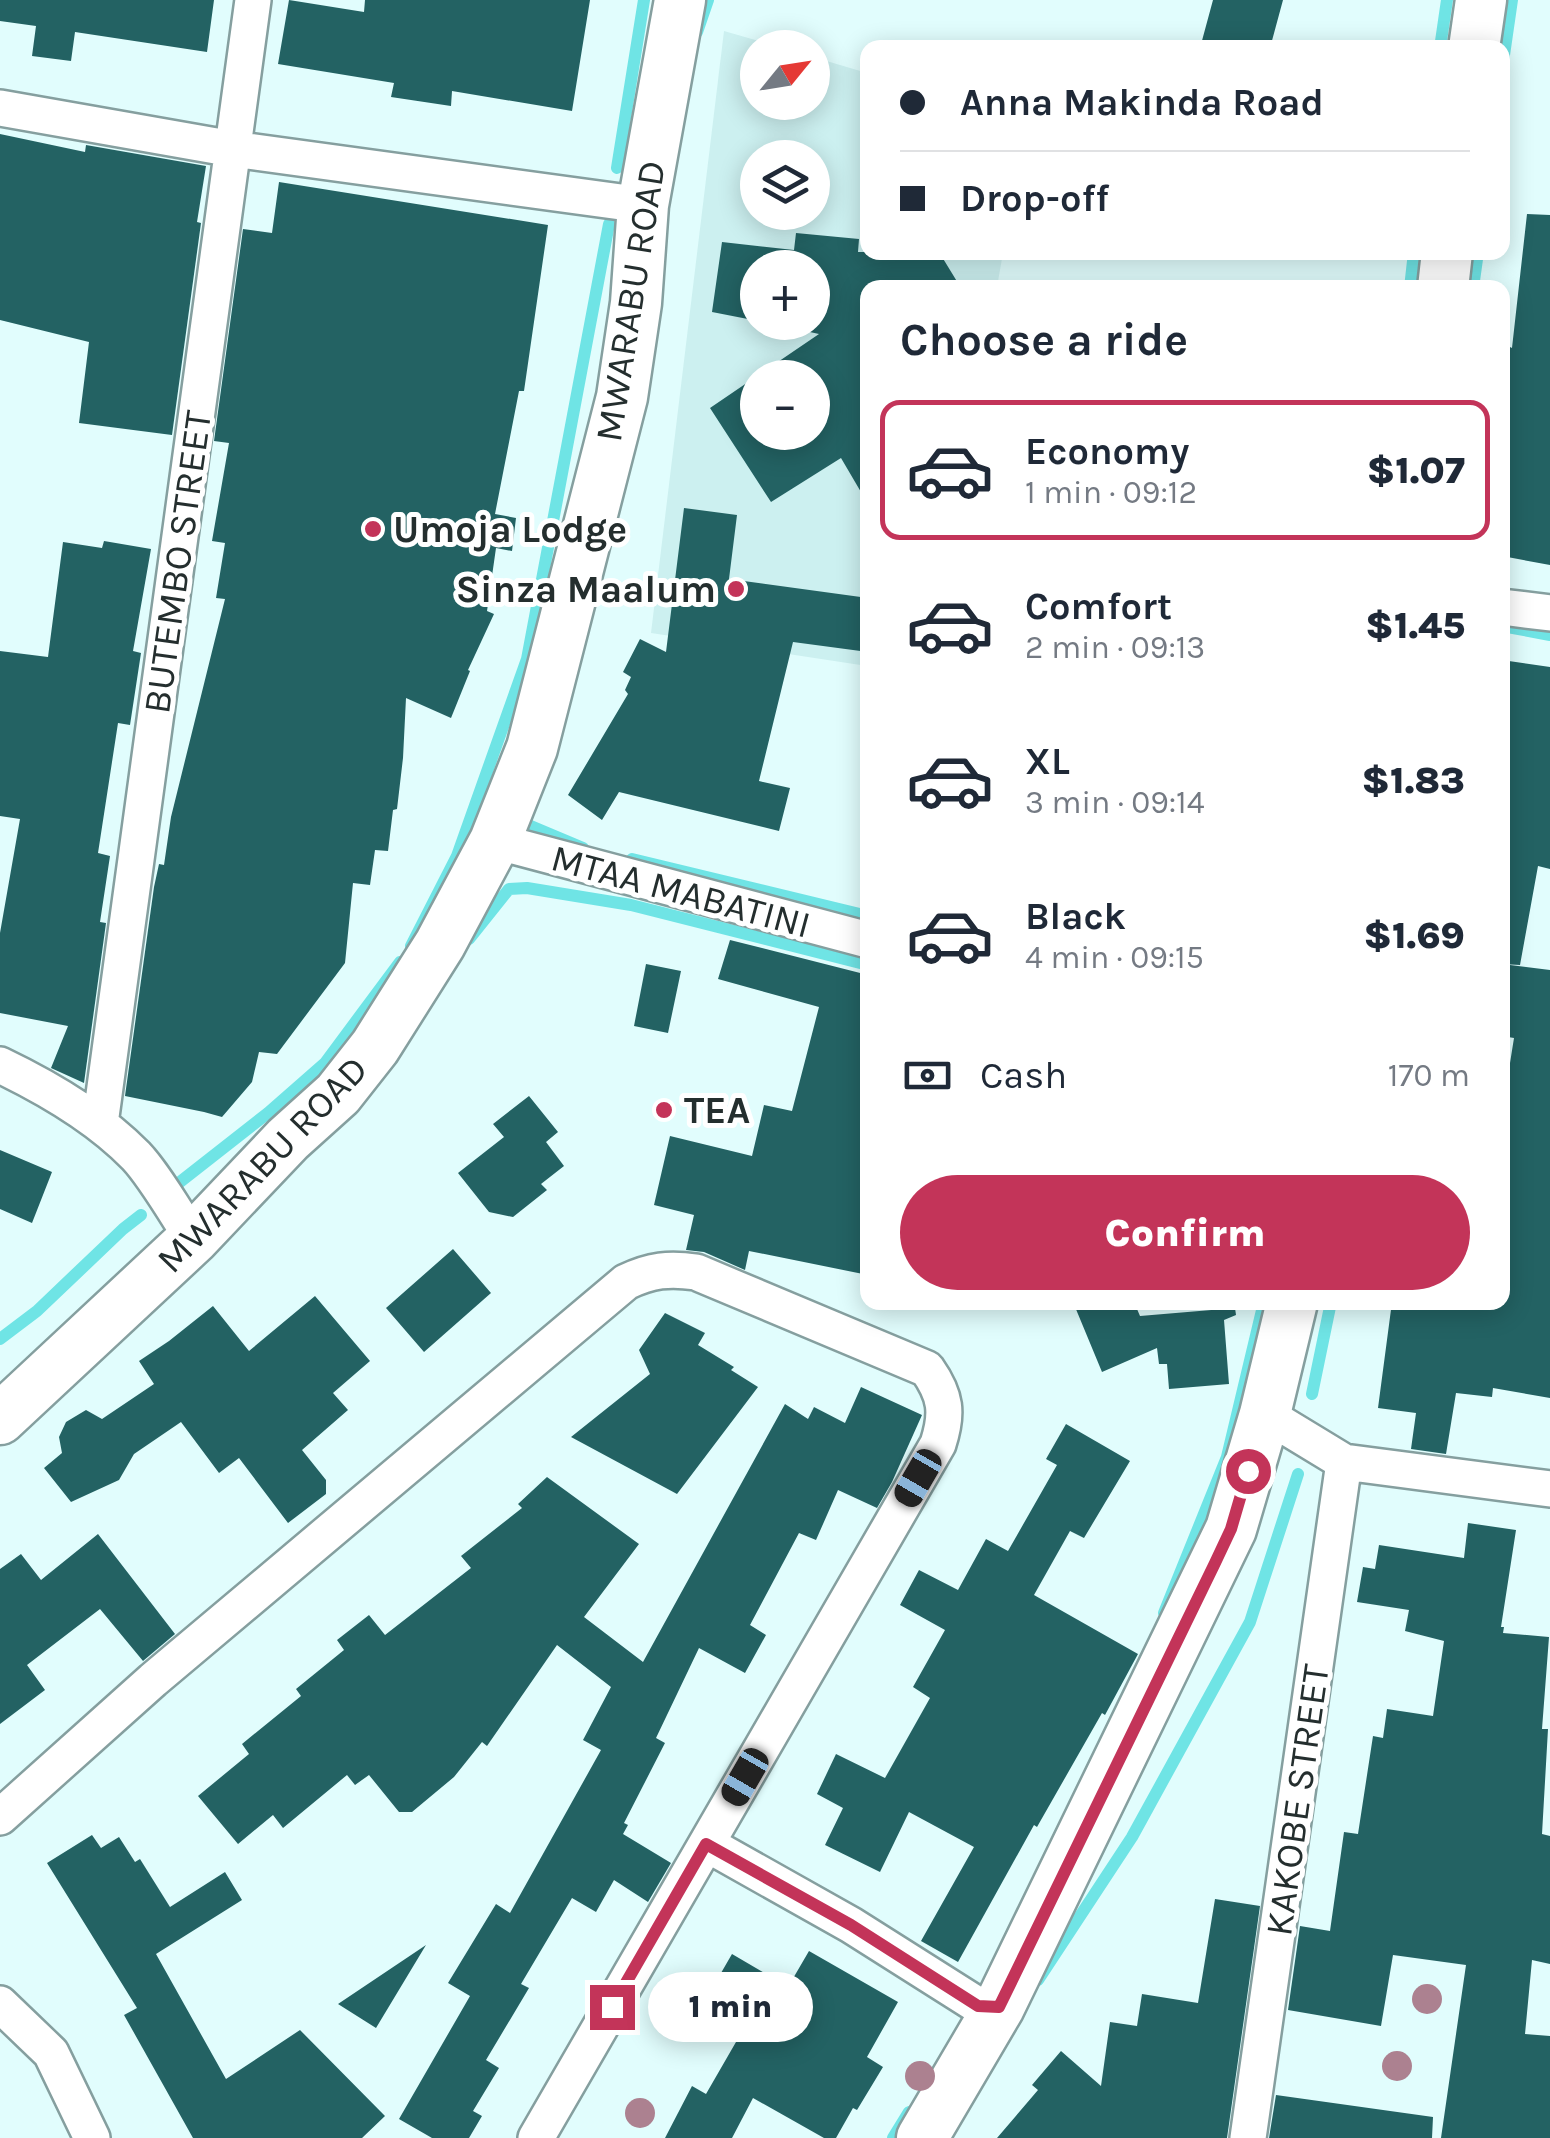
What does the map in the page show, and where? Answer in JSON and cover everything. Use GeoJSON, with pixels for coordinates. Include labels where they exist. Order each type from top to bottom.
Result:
{"type":"FeatureCollection","features":[{"type":"Feature","properties":{"kind":"street","name":"BUTEMBO STREET"},"geometry":{"type":"LineString","coordinates":[[100,1124],[253,0]]}},
{"type":"Feature","properties":{"kind":"street","name":"MWARABU ROAD"},"geometry":{"type":"LineString","coordinates":[[0,1418],[193,1239],[288,1139],[338,1094],[375,1047],[440,944],[494,841],[532,748],[622,398],[636,304],[643,205],[680,0]]}},
{"type":"Feature","properties":{"kind":"street"},"geometry":{"type":"LineString","coordinates":[[1475,40],[1481,0]]}},
{"type":"Feature","properties":{"kind":"street"},"geometry":{"type":"LineString","coordinates":[[0,108],[234,150],[643,205]]}},
{"type":"Feature","properties":{"kind":"street"},"geometry":{"type":"LineString","coordinates":[[1510,608],[1550,613]]}},
{"type":"Feature","properties":{"kind":"street","name":"MTAA MABATINI"},"geometry":{"type":"LineString","coordinates":[[494,841],[860,938]]}},
{"type":"Feature","properties":{"kind":"street"},"geometry":{"type":"LineString","coordinates":[[0,1065],[36,1082],[100,1124],[138,1158],[193,1239]]}},
{"type":"Feature","properties":{"kind":"street"},"geometry":{"type":"LineString","coordinates":[[0,1817],[154,1680],[626,1282],[648,1272],[672,1268],[696,1272],[927,1369],[941,1389],[945,1418],[938,1444],[536,2138]]}},
{"type":"Feature","properties":{"kind":"street"},"geometry":{"type":"LineString","coordinates":[[922,2138],[999,2007],[1231,1529],[1290,1310]]}},
{"type":"Feature","properties":{"kind":"street"},"geometry":{"type":"LineString","coordinates":[[1265,1414],[1344,1462],[1550,1490]]}},
{"type":"Feature","properties":{"kind":"street","name":"KAKOBE STREET"},"geometry":{"type":"LineString","coordinates":[[1248,2138],[1344,1462]]}},
{"type":"Feature","properties":{"kind":"street"},"geometry":{"type":"LineString","coordinates":[[706,1844],[851,1925],[978,2006],[999,2007]]}},
{"type":"Feature","properties":{"kind":"street"},"geometry":{"type":"LineString","coordinates":[[0,2004],[51,2054],[92,2138]]}},
{"type":"Feature","properties":{"kind":"shaded area","name":"Sinza Maalum"},"geometry":{"type":"Polygon","coordinates":[[[724,31],[740,36],[740,120],[830,120],[830,62],[860,71],[860,260],[1002,260],[998,280],[860,280],[860,665],[651,633],[724,31]]]}},
{"type":"Feature","properties":{"kind":"building"},"geometry":{"type":"Polygon","coordinates":[[[0,0],[214,0],[207,52],[75,32],[71,61],[32,56],[36,26],[0,21],[0,0]]]}},
{"type":"Feature","properties":{"kind":"building"},"geometry":{"type":"Polygon","coordinates":[[[289,0],[364,12],[365,0],[590,0],[572,111],[452,91],[451,106],[391,97],[394,83],[278,64],[289,0]]]}},
{"type":"Feature","properties":{"kind":"building"},"geometry":{"type":"Polygon","coordinates":[[[1213,0],[1283,0],[1272,40],[1202,40],[1213,0]]]}},
{"type":"Feature","properties":{"kind":"building"},"geometry":{"type":"Polygon","coordinates":[[[0,134],[85,152],[86,145],[206,166],[172,435],[79,423],[89,342],[0,320],[0,134]]]}},
{"type":"Feature","properties":{"kind":"building"},"geometry":{"type":"Polygon","coordinates":[[[279,182],[548,225],[524,391],[519,391],[495,514],[516,518],[512,551],[496,548],[487,611],[494,614],[451,718],[406,698],[397,809],[393,810],[388,851],[375,850],[370,885],[353,883],[345,963],[277,1054],[259,1052],[252,1082],[222,1117],[125,1096],[154,887],[159,864],[164,865],[171,817],[225,599],[216,598],[225,543],[212,541],[229,443],[214,441],[243,229],[272,233],[279,182]]]}},
{"type":"Feature","properties":{"kind":"building"},"geometry":{"type":"Polygon","coordinates":[[[1527,214],[1550,215],[1550,565],[1510,558],[1512,348],[1527,214]]]}},
{"type":"Feature","properties":{"kind":"building"},"geometry":{"type":"Polygon","coordinates":[[[796,233],[859,239],[860,260],[944,260],[956,280],[860,280],[860,490],[841,458],[771,502],[710,408],[740,388],[740,450],[830,450],[830,360],[781,360],[810,340],[830,340],[830,250],[794,250],[796,233]]]}},
{"type":"Feature","properties":{"kind":"building"},"geometry":{"type":"Polygon","coordinates":[[[722,242],[794,250],[740,250],[740,317],[712,312],[722,242]]]}},
{"type":"Feature","properties":{"kind":"building"},"geometry":{"type":"Polygon","coordinates":[[[684,508],[737,515],[729,579],[860,597],[860,651],[793,642],[759,781],[790,788],[779,831],[619,792],[602,820],[568,795],[628,694],[625,690],[631,677],[623,672],[640,639],[666,652],[684,508]]]}},
{"type":"Feature","properties":{"kind":"building"},"geometry":{"type":"Polygon","coordinates":[[[104,541],[151,549],[133,651],[141,653],[130,725],[118,723],[98,853],[110,856],[100,922],[106,923],[84,1083],[51,1068],[68,1026],[0,1013],[0,933],[20,819],[0,816],[0,651],[48,657],[63,542],[102,548],[104,541]]]}},
{"type":"Feature","properties":{"kind":"building"},"geometry":{"type":"Polygon","coordinates":[[[1510,661],[1550,667],[1550,869],[1538,866],[1520,965],[1510,964],[1510,661]]]}},
{"type":"Feature","properties":{"kind":"building"},"geometry":{"type":"Polygon","coordinates":[[[730,940],[860,973],[860,1273],[749,1251],[745,1270],[704,1252],[686,1250],[694,1215],[654,1205],[670,1136],[752,1156],[764,1105],[792,1111],[819,1007],[718,979],[730,940]]]}},
{"type":"Feature","properties":{"kind":"building"},"geometry":{"type":"Polygon","coordinates":[[[646,964],[681,971],[668,1033],[634,1026],[646,964]]]}},
{"type":"Feature","properties":{"kind":"building"},"geometry":{"type":"Polygon","coordinates":[[[1510,965],[1550,970],[1550,1398],[1493,1388],[1492,1397],[1456,1393],[1446,1454],[1411,1449],[1416,1413],[1378,1408],[1391,1310],[1510,1310],[1510,1063],[1514,1038],[1510,1037],[1510,965]]]}},
{"type":"Feature","properties":{"kind":"building"},"geometry":{"type":"Polygon","coordinates":[[[529,1096],[558,1132],[546,1142],[564,1166],[541,1184],[547,1190],[513,1217],[489,1212],[458,1173],[504,1137],[493,1124],[529,1096]]]}},
{"type":"Feature","properties":{"kind":"building"},"geometry":{"type":"Polygon","coordinates":[[[0,1150],[52,1172],[32,1223],[0,1209],[0,1150]]]}},
{"type":"Feature","properties":{"kind":"building"},"geometry":{"type":"Polygon","coordinates":[[[453,1249],[491,1293],[424,1352],[386,1308],[453,1249]]]}},
{"type":"Feature","properties":{"kind":"building"},"geometry":{"type":"Polygon","coordinates":[[[315,1296],[370,1361],[333,1393],[348,1410],[302,1450],[326,1480],[326,1494],[288,1523],[239,1458],[219,1473],[181,1422],[134,1454],[119,1480],[71,1502],[44,1468],[62,1453],[59,1437],[66,1422],[86,1410],[102,1419],[154,1384],[139,1361],[213,1306],[249,1351],[315,1296]]]}},
{"type":"Feature","properties":{"kind":"building"},"geometry":{"type":"Polygon","coordinates":[[[1076,1310],[1137,1310],[1140,1316],[1235,1310],[1236,1315],[1224,1320],[1229,1384],[1169,1389],[1167,1364],[1159,1364],[1157,1348],[1102,1372],[1076,1310]]]}},
{"type":"Feature","properties":{"kind":"building"},"geometry":{"type":"Polygon","coordinates":[[[665,1313],[705,1333],[698,1345],[758,1387],[677,1494],[571,1437],[650,1374],[639,1350],[665,1313]]]}},
{"type":"Feature","properties":{"kind":"building"},"geometry":{"type":"Polygon","coordinates":[[[861,1387],[922,1415],[877,1508],[838,1490],[816,1540],[799,1533],[750,1625],[766,1635],[745,1673],[699,1648],[656,1738],[665,1743],[624,1823],[628,1825],[623,1834],[671,1863],[648,1902],[614,1880],[596,1912],[572,1898],[521,1984],[529,1988],[486,2060],[499,2068],[473,2111],[482,2116],[469,2138],[432,2138],[399,2119],[470,1996],[448,1983],[496,1904],[510,1913],[601,1750],[583,1740],[611,1687],[557,1645],[487,1746],[482,1742],[454,1777],[412,1812],[399,1812],[369,1775],[355,1785],[347,1775],[283,1828],[273,1815],[238,1844],[198,1796],[249,1754],[242,1744],[301,1696],[296,1689],[344,1650],[337,1640],[369,1615],[385,1635],[471,1568],[461,1556],[522,1508],[518,1504],[547,1477],[639,1544],[584,1617],[643,1662],[785,1404],[808,1419],[814,1407],[845,1423],[861,1387]]]}},
{"type":"Feature","properties":{"kind":"building"},"geometry":{"type":"Polygon","coordinates":[[[1066,1424],[1130,1461],[1084,1538],[1070,1531],[1034,1595],[1138,1654],[1037,1827],[1034,1825],[958,1962],[921,1941],[974,1847],[909,1812],[880,1872],[825,1845],[843,1808],[817,1794],[836,1754],[885,1778],[930,1698],[913,1687],[945,1630],[900,1605],[919,1570],[958,1590],[986,1539],[1008,1551],[1057,1465],[1046,1459],[1066,1424]]]}},
{"type":"Feature","properties":{"kind":"building"},"geometry":{"type":"Polygon","coordinates":[[[1468,1523],[1516,1530],[1503,1633],[1549,1637],[1542,1729],[1548,1729],[1542,1834],[1550,1836],[1550,1964],[1532,1960],[1525,2034],[1550,2036],[1550,2138],[1441,2138],[1466,1965],[1393,1955],[1381,2026],[1288,2010],[1300,1926],[1330,1931],[1344,1832],[1358,1834],[1373,1736],[1383,1738],[1387,1709],[1433,1716],[1444,1641],[1405,1631],[1409,1610],[1357,1602],[1363,1567],[1375,1569],[1379,1545],[1464,1558],[1468,1523]]]}},
{"type":"Feature","properties":{"kind":"building"},"geometry":{"type":"Polygon","coordinates":[[[98,1534],[175,1634],[143,1661],[100,1609],[27,1665],[45,1690],[0,1724],[0,1569],[21,1554],[41,1580],[98,1534]]]}},
{"type":"Feature","properties":{"kind":"building"},"geometry":{"type":"Polygon","coordinates":[[[92,1835],[101,1848],[119,1837],[135,1862],[140,1859],[170,1907],[225,1872],[242,1900],[156,1954],[226,2079],[300,2030],[385,2116],[362,2138],[193,2138],[124,2015],[137,2008],[47,1863],[92,1835]]]}},
{"type":"Feature","properties":{"kind":"building"},"geometry":{"type":"Polygon","coordinates":[[[1215,1899],[1260,1906],[1227,2138],[997,2138],[1038,2090],[1032,2085],[1061,2051],[1101,2086],[1110,2022],[1137,2026],[1142,1994],[1198,2003],[1215,1899]]]}},
{"type":"Feature","properties":{"kind":"building"},"geometry":{"type":"Polygon","coordinates":[[[426,1945],[376,2028],[338,2004],[426,1945]]]}},
{"type":"Feature","properties":{"kind":"building"},"geometry":{"type":"Polygon","coordinates":[[[809,1951],[898,2002],[867,2057],[883,2067],[836,2138],[824,2138],[753,2098],[732,2138],[665,2138],[692,2086],[706,2094],[751,2016],[710,1992],[732,1954],[788,1987],[809,1951]]]}},
{"type":"Feature","properties":{"kind":"building"},"geometry":{"type":"Polygon","coordinates":[[[1276,2095],[1433,2117],[1432,2138],[1269,2138],[1276,2095]]]}},
{"type":"Feature","properties":{"kind":"waterway"},"geometry":{"type":"LineString","coordinates":[[617,168],[644,0]]}},
{"type":"Feature","properties":{"kind":"waterway"},"geometry":{"type":"LineString","coordinates":[[697,32],[708,0]]}},
{"type":"Feature","properties":{"kind":"waterway"},"geometry":{"type":"LineString","coordinates":[[1441,40],[1447,0]]}},
{"type":"Feature","properties":{"kind":"waterway"},"geometry":{"type":"LineString","coordinates":[[1506,40],[1512,0]]}},
{"type":"Feature","properties":{"kind":"waterway"},"geometry":{"type":"LineString","coordinates":[[411,946],[457,856],[527,659],[609,224]]}},
{"type":"Feature","properties":{"kind":"waterway"},"geometry":{"type":"LineString","coordinates":[[1411,280],[1413,260]]}},
{"type":"Feature","properties":{"kind":"waterway"},"geometry":{"type":"LineString","coordinates":[[1474,280],[1477,260]]}},
{"type":"Feature","properties":{"kind":"waterway"},"geometry":{"type":"LineString","coordinates":[[1510,628],[1550,635]]}},
{"type":"Feature","properties":{"kind":"waterway"},"geometry":{"type":"LineString","coordinates":[[514,819],[583,848]]}},
{"type":"Feature","properties":{"kind":"waterway"},"geometry":{"type":"LineString","coordinates":[[632,859],[860,914]]}},
{"type":"Feature","properties":{"kind":"waterway"},"geometry":{"type":"LineString","coordinates":[[469,939],[509,889],[527,888],[631,905],[860,963]]}},
{"type":"Feature","properties":{"kind":"waterway"},"geometry":{"type":"LineString","coordinates":[[171,1189],[325,1063],[400,962]]}},
{"type":"Feature","properties":{"kind":"waterway"},"geometry":{"type":"LineString","coordinates":[[0,1339],[37,1311],[141,1215]]}},
{"type":"Feature","properties":{"kind":"waterway"},"geometry":{"type":"LineString","coordinates":[[1164,1613],[1227,1457],[1262,1310]]}},
{"type":"Feature","properties":{"kind":"waterway"},"geometry":{"type":"LineString","coordinates":[[1312,1394],[1329,1310]]}},
{"type":"Feature","properties":{"kind":"waterway"},"geometry":{"type":"LineString","coordinates":[[1038,1980],[1132,1837],[1250,1622],[1298,1474]]}},
{"type":"Feature","properties":{"kind":"waterway"},"geometry":{"type":"LineString","coordinates":[[893,2138],[909,2112]]}},
{"type":"Feature","properties":{"kind":"place","name":"Umoja Lodge"},"geometry":{"type":"Point","coordinates":[373,529]}},
{"type":"Feature","properties":{"kind":"place","name":"Sinza Maalum"},"geometry":{"type":"Point","coordinates":[736,589]}},
{"type":"Feature","properties":{"kind":"place","name":"TEA"},"geometry":{"type":"Point","coordinates":[664,1110]}},
{"type":"Feature","properties":{"kind":"route"},"geometry":{"type":"LineString","coordinates":[[612,2007],[706,1844],[851,1925],[978,2006],[999,2007],[1184,1631],[1231,1529],[1248,1471]]}}]}
